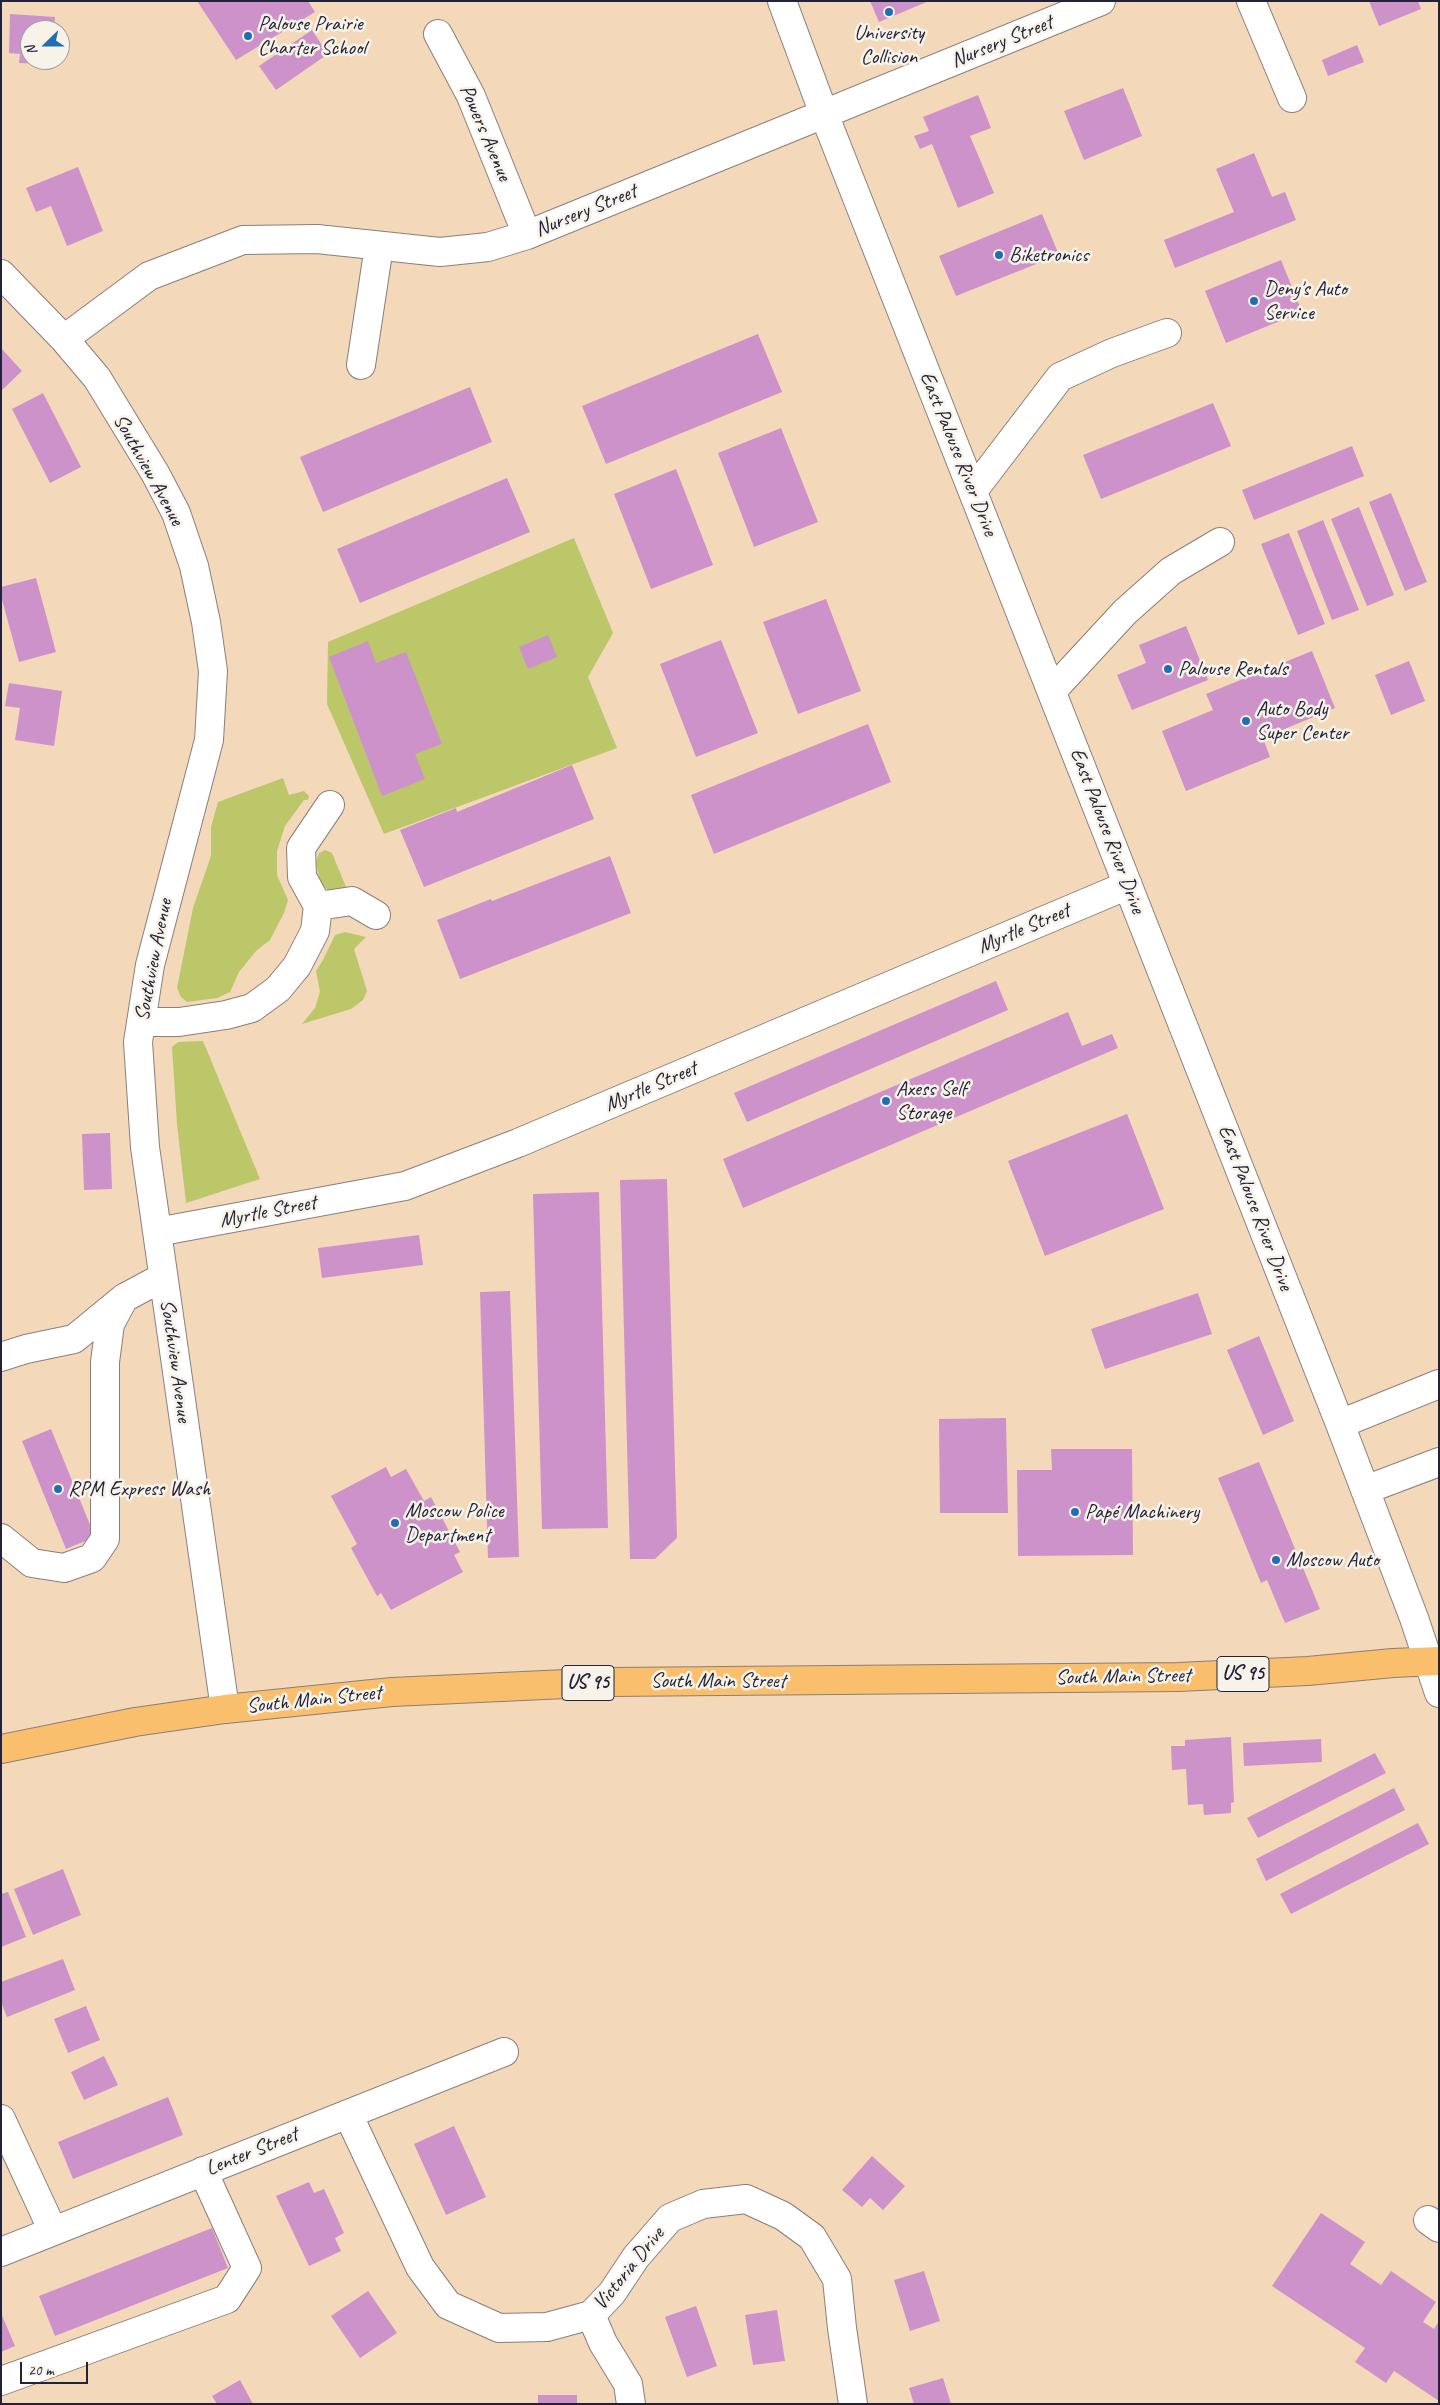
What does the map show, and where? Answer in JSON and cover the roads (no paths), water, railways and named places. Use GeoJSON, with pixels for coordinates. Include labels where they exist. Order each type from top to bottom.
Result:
{"type":"FeatureCollection","features":[{"type":"Feature","properties":{"kind":"highway","name":"South Main Street"},"geometry":{"type":"LineString","coordinates":[[1,1749],[135,1722],[225,1709],[392,1692],[600,1682],[1178,1677],[1308,1671],[1434,1661]]}},
{"type":"Feature","properties":{"kind":"street","name":"East Palouse River Drive"},"geometry":{"type":"LineString","coordinates":[[782,1],[824,114],[1434,1661],[1439,1693]]}},
{"type":"Feature","properties":{"kind":"street","name":"Nursery Street"},"geometry":{"type":"LineString","coordinates":[[64,339],[149,276],[243,240],[317,239],[440,252],[488,247],[527,235],[1101,1]]}},
{"type":"Feature","properties":{"kind":"street"},"geometry":{"type":"LineString","coordinates":[[1251,1],[1292,98]]}},
{"type":"Feature","properties":{"kind":"street","name":"Powers Avenue"},"geometry":{"type":"LineString","coordinates":[[438,34],[471,96],[527,235]]}},
{"type":"Feature","properties":{"kind":"street"},"geometry":{"type":"LineString","coordinates":[[361,365],[379,246]]}},
{"type":"Feature","properties":{"kind":"street","name":"Southview Avenue"},"geometry":{"type":"LineString","coordinates":[[1,274],[64,339],[97,378],[155,473],[176,513],[194,566],[206,622],[213,670],[209,740],[165,900],[150,965],[138,1042],[145,1147],[225,1709]]}},
{"type":"Feature","properties":{"kind":"street"},"geometry":{"type":"LineString","coordinates":[[973,492],[1060,377],[1112,353],[1167,334]]}},
{"type":"Feature","properties":{"kind":"street"},"geometry":{"type":"LineString","coordinates":[[1052,691],[1126,612],[1171,571],[1220,542]]}},
{"type":"Feature","properties":{"kind":"street"},"geometry":{"type":"LineString","coordinates":[[141,1022],[179,1022],[226,1015],[252,1008],[278,989],[296,966],[315,931],[318,906],[302,877],[301,848],[330,805]]}},
{"type":"Feature","properties":{"kind":"street","name":"Myrtle Street"},"geometry":{"type":"LineString","coordinates":[[157,1232],[406,1186],[528,1139],[1128,885]]}},
{"type":"Feature","properties":{"kind":"street"},"geometry":{"type":"LineString","coordinates":[[318,906],[352,901],[376,914]]}},
{"type":"Feature","properties":{"kind":"street"},"geometry":{"type":"LineString","coordinates":[[1,1357],[26,1349],[74,1339],[124,1298],[163,1277]]}},
{"type":"Feature","properties":{"kind":"street"},"geometry":{"type":"LineString","coordinates":[[1,1538],[32,1563],[64,1568],[92,1558],[105,1539],[106,1362],[110,1324],[124,1298]]}},
{"type":"Feature","properties":{"kind":"street"},"geometry":{"type":"LineString","coordinates":[[1340,1424],[1439,1384]]}},
{"type":"Feature","properties":{"kind":"street"},"geometry":{"type":"LineString","coordinates":[[1365,1490],[1439,1462]]}},
{"type":"Feature","properties":{"kind":"street","name":"Lenter Street"},"geometry":{"type":"LineString","coordinates":[[1,2252],[504,2052]]}},
{"type":"Feature","properties":{"kind":"street","name":"Victoria Drive"},"geometry":{"type":"LineString","coordinates":[[348,2114],[420,2267],[448,2305],[499,2328],[547,2326],[591,2315],[612,2293],[636,2257],[670,2218],[704,2204],[746,2199],[783,2216],[812,2237],[837,2279],[853,2404]]}},
{"type":"Feature","properties":{"kind":"street"},"geometry":{"type":"LineString","coordinates":[[1,2119],[11,2165],[53,2231]]}},
{"type":"Feature","properties":{"kind":"street"},"geometry":{"type":"LineString","coordinates":[[1,2381],[227,2299],[247,2268],[203,2171]]}},
{"type":"Feature","properties":{"kind":"street"},"geometry":{"type":"LineString","coordinates":[[591,2315],[603,2343],[628,2384],[631,2404]]}},
{"type":"Feature","properties":{"kind":"place","name":"University Collision"},"geometry":{"type":"Point","coordinates":[889,12]}},
{"type":"Feature","properties":{"kind":"place","name":"Palouse Prairie Charter School"},"geometry":{"type":"Point","coordinates":[248,36]}},
{"type":"Feature","properties":{"kind":"place","name":"Biketronics"},"geometry":{"type":"Point","coordinates":[999,255]}},
{"type":"Feature","properties":{"kind":"place","name":"Deny's Auto Service"},"geometry":{"type":"Point","coordinates":[1254,301]}},
{"type":"Feature","properties":{"kind":"place","name":"Palouse Rentals"},"geometry":{"type":"Point","coordinates":[1168,669]}},
{"type":"Feature","properties":{"kind":"place","name":"Auto Body Super Center"},"geometry":{"type":"Point","coordinates":[1246,721]}},
{"type":"Feature","properties":{"kind":"place","name":"Axess Self Storage"},"geometry":{"type":"Point","coordinates":[886,1101]}},
{"type":"Feature","properties":{"kind":"place","name":"RPM Express Wash"},"geometry":{"type":"Point","coordinates":[58,1489]}},
{"type":"Feature","properties":{"kind":"place","name":"Papé Machinery"},"geometry":{"type":"Point","coordinates":[1075,1512]}},
{"type":"Feature","properties":{"kind":"place","name":"Moscow Police Department"},"geometry":{"type":"Point","coordinates":[395,1523]}},
{"type":"Feature","properties":{"kind":"place","name":"Moscow Auto"},"geometry":{"type":"Point","coordinates":[1276,1560]}}]}
